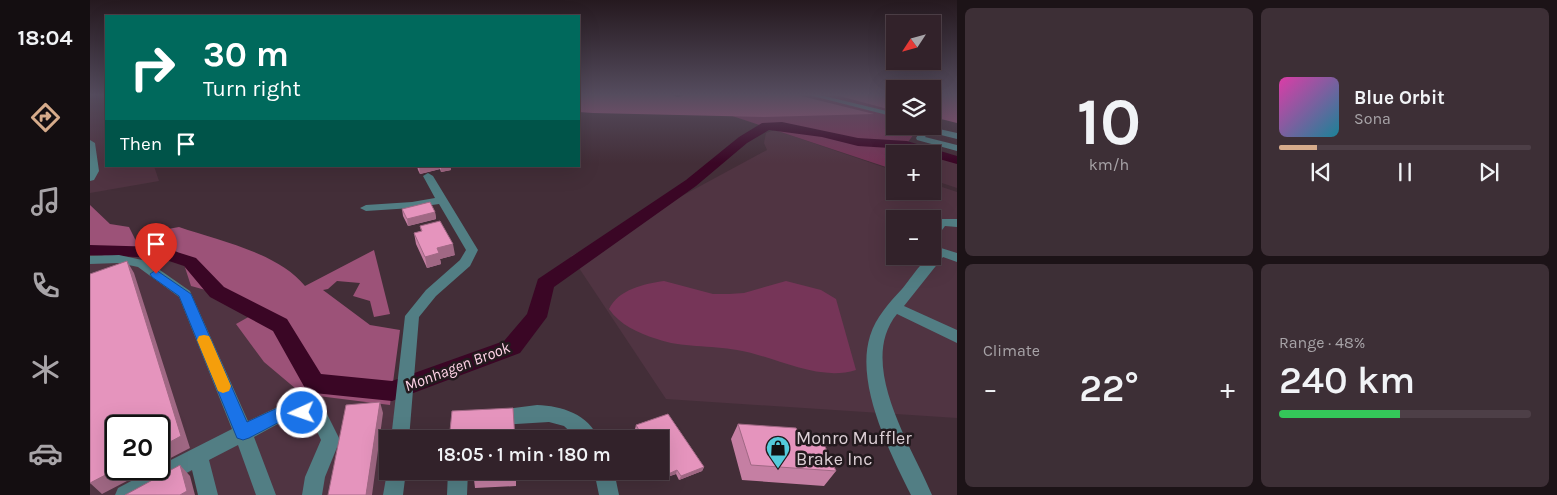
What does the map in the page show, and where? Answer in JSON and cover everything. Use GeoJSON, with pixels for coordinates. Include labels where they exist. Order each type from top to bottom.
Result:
{"type":"FeatureCollection","features":[{"type":"Feature","properties":{"kind":"street"},"geometry":{"type":"LineString","coordinates":[[941,126],[957,130]]}},
{"type":"Feature","properties":{"kind":"street"},"geometry":{"type":"LineString","coordinates":[[957,136],[926,129],[920,138],[957,148]]}},
{"type":"Feature","properties":{"kind":"street"},"geometry":{"type":"LineString","coordinates":[[90,143],[94,171],[90,178]]}},
{"type":"Feature","properties":{"kind":"street"},"geometry":{"type":"LineString","coordinates":[[401,430],[412,316],[430,293],[465,263],[472,250],[428,176]]}},
{"type":"Feature","properties":{"kind":"street"},"geometry":{"type":"LineString","coordinates":[[366,208],[412,206],[441,200]]}},
{"type":"Feature","properties":{"kind":"street"},"geometry":{"type":"LineString","coordinates":[[941,223],[957,223]]}},
{"type":"Feature","properties":{"kind":"street"},"geometry":{"type":"LineString","coordinates":[[941,250],[957,258]]}},
{"type":"Feature","properties":{"kind":"street"},"geometry":{"type":"LineString","coordinates":[[90,260],[119,259],[142,264],[184,294],[243,432],[266,495]]}},
{"type":"Feature","properties":{"kind":"street"},"geometry":{"type":"LineString","coordinates":[[922,495],[897,446],[874,370],[874,343],[878,328],[896,308],[925,265]]}},
{"type":"Feature","properties":{"kind":"street"},"geometry":{"type":"LineString","coordinates":[[896,308],[957,337]]}},
{"type":"Feature","properties":{"kind":"street"},"geometry":{"type":"LineString","coordinates":[[125,495],[286,411],[319,416],[331,440],[315,477],[312,495]]}},
{"type":"Feature","properties":{"kind":"street"},"geometry":{"type":"LineString","coordinates":[[483,418],[545,413],[559,414],[581,425],[584,430]]}},
{"type":"Feature","properties":{"kind":"street"},"geometry":{"type":"LineString","coordinates":[[198,456],[208,495]]}},
{"type":"Feature","properties":{"kind":"street"},"geometry":{"type":"LineString","coordinates":[[393,495],[395,480]]}},
{"type":"Feature","properties":{"kind":"street"},"geometry":{"type":"LineString","coordinates":[[457,495],[458,480]]}},
{"type":"Feature","properties":{"kind":"street"},"geometry":{"type":"LineString","coordinates":[[606,480],[609,495]]}},
{"type":"Feature","properties":{"kind":"shaded area"},"geometry":{"type":"Polygon","coordinates":[[[90,117],[105,117],[105,167],[154,167],[159,181],[90,193],[90,117]]]}},
{"type":"Feature","properties":{"kind":"shaded area"},"geometry":{"type":"Polygon","coordinates":[[[736,117],[886,117],[886,135],[913,135],[906,145],[886,145],[886,167],[736,117]]]}},
{"type":"Feature","properties":{"kind":"shaded area"},"geometry":{"type":"Polygon","coordinates":[[[941,117],[957,117],[957,123],[941,119],[941,117]]]}},
{"type":"Feature","properties":{"kind":"shaded area"},"geometry":{"type":"Polygon","coordinates":[[[775,130],[886,168],[886,200],[941,200],[941,187],[957,192],[957,418],[666,399],[571,256],[767,150],[764,143],[766,133],[775,130]]]}},
{"type":"Feature","properties":{"kind":"shaded area"},"geometry":{"type":"Polygon","coordinates":[[[941,155],[957,160],[957,188],[941,183],[941,155]]]}},
{"type":"Feature","properties":{"kind":"shaded area"},"geometry":{"type":"Polygon","coordinates":[[[90,205],[110,224],[129,227],[140,249],[108,257],[90,251],[90,205]]]}},
{"type":"Feature","properties":{"kind":"shaded area"},"geometry":{"type":"Polygon","coordinates":[[[179,227],[263,256],[293,274],[305,286],[374,250],[390,314],[374,317],[370,301],[353,296],[360,283],[337,281],[328,289],[323,290],[370,325],[400,330],[390,405],[302,394],[264,362],[236,324],[259,311],[246,301],[191,286],[181,255],[169,246],[168,229],[179,227]]]}},
{"type":"Feature","properties":{"kind":"shaded area"},"geometry":{"type":"Polygon","coordinates":[[[90,251],[165,253],[193,263],[220,294],[283,327],[318,385],[400,393],[395,430],[379,430],[379,480],[387,480],[387,495],[215,495],[205,464],[150,495],[90,495],[90,251]]]}},
{"type":"Feature","properties":{"kind":"shaded area"},"geometry":{"type":"Polygon","coordinates":[[[664,281],[713,294],[744,293],[786,281],[821,290],[836,299],[856,370],[841,373],[811,371],[737,350],[666,342],[630,328],[618,320],[609,309],[613,302],[626,292],[640,286],[664,281]]]}},
{"type":"Feature","properties":{"kind":"building"},"geometry":{"type":"Polygon","coordinates":[[[430,202],[435,212],[407,219],[402,209],[430,202]]]}},
{"type":"Feature","properties":{"kind":"building"},"geometry":{"type":"Polygon","coordinates":[[[440,221],[453,244],[437,248],[439,253],[425,257],[414,233],[422,231],[420,226],[440,221]]]}},
{"type":"Feature","properties":{"kind":"building"},"geometry":{"type":"Polygon","coordinates":[[[127,261],[181,436],[170,442],[170,415],[105,415],[105,475],[90,483],[90,274],[127,261]]]}},
{"type":"Feature","properties":{"kind":"building"},"geometry":{"type":"Polygon","coordinates":[[[380,402],[366,495],[328,495],[346,405],[380,402]]]}},
{"type":"Feature","properties":{"kind":"building"},"geometry":{"type":"Polygon","coordinates":[[[513,408],[514,430],[450,430],[452,411],[513,408]]]}},
{"type":"Feature","properties":{"kind":"building"},"geometry":{"type":"Polygon","coordinates":[[[668,414],[704,467],[681,476],[677,470],[669,474],[669,430],[639,430],[636,425],[668,414]]]}},
{"type":"Feature","properties":{"kind":"building"},"geometry":{"type":"Polygon","coordinates":[[[738,424],[796,428],[802,440],[823,442],[836,471],[751,465],[738,424]]]}},
{"type":"Feature","properties":{"kind":"building"},"geometry":{"type":"Polygon","coordinates":[[[180,465],[187,491],[180,495],[125,495],[152,480],[170,480],[170,470],[180,465]]]}},
{"type":"Feature","properties":{"kind":"waterway","name":"Monhagen Brook"},"geometry":{"type":"LineString","coordinates":[[90,250],[161,253],[190,262],[217,292],[280,325],[314,383],[392,391],[512,347],[537,317],[545,284],[691,183],[743,140],[766,126],[782,126],[823,133],[858,142],[907,145],[957,160]]}},
{"type":"Feature","properties":{"kind":"slow traffic"},"geometry":{"type":"LineString","coordinates":[[204,340],[223,386]]}},
{"type":"Feature","properties":{"kind":"place","name":"Monro Muffler Brake Inc"},"geometry":{"type":"Point","coordinates":[778,469]}},
{"type":"Feature","properties":{"kind":"route"},"geometry":{"type":"LineString","coordinates":[[156,274],[184,294],[243,432],[286,411],[302,413]]}}]}
